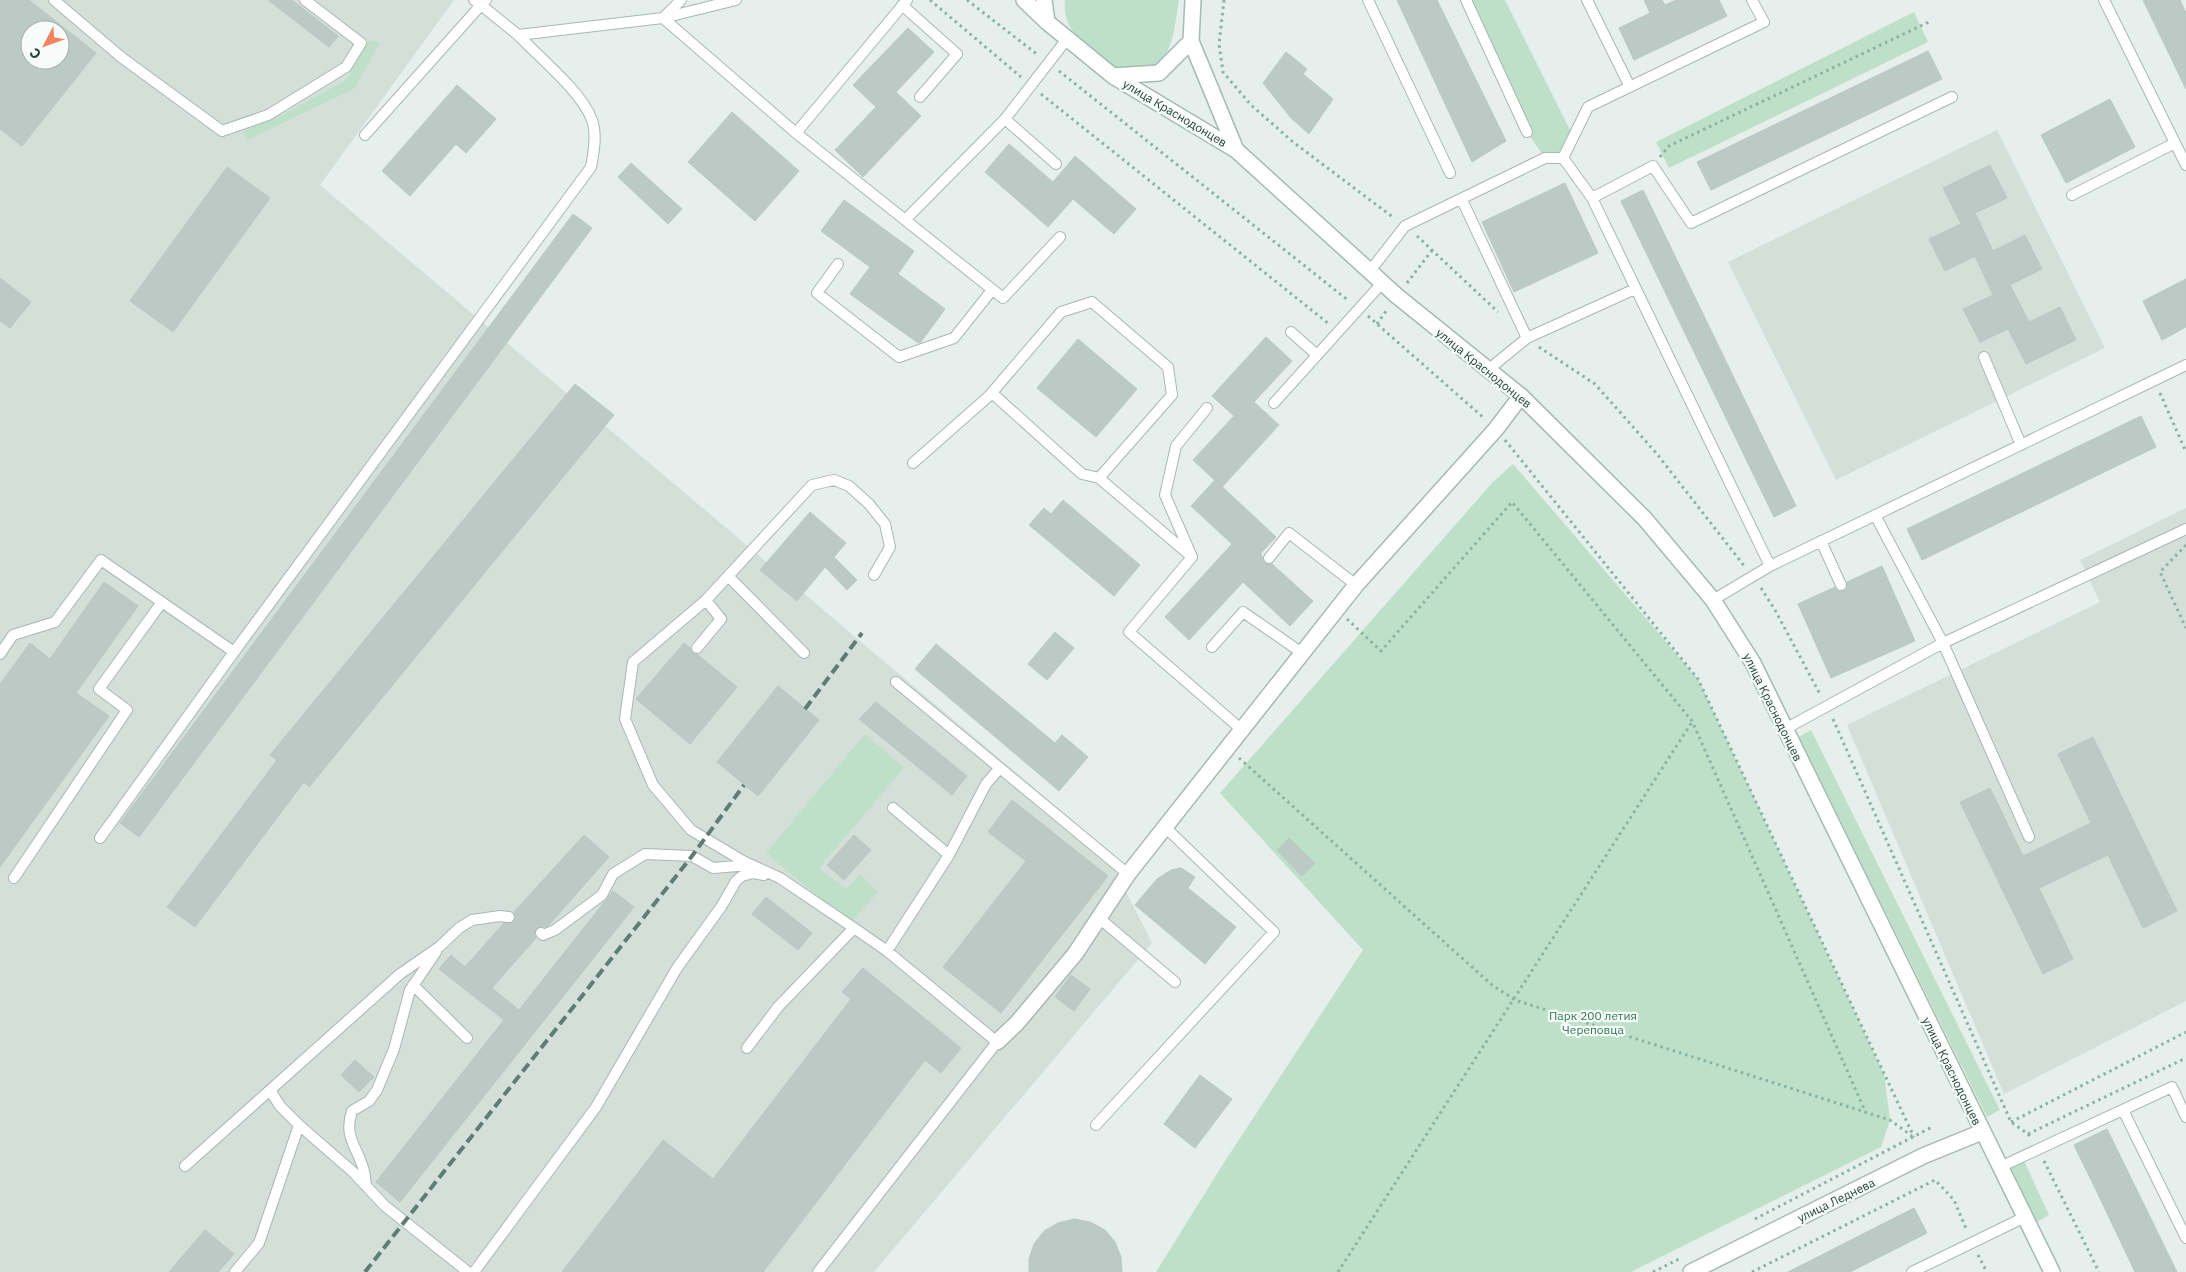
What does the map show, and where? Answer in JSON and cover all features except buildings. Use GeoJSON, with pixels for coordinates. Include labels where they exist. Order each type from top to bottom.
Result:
{"type":"FeatureCollection","features":[{"type":"Feature","properties":{"kind":"main road"},"geometry":{"type":"LineString","coordinates":[[1024,0],[1047,22]]}},
{"type":"Feature","properties":{"kind":"main road"},"geometry":{"type":"LineString","coordinates":[[1044,0],[1047,22]]}},
{"type":"Feature","properties":{"kind":"main road"},"geometry":{"type":"LineString","coordinates":[[1113,76],[1159,73],[1191,41],[1193,0]]}},
{"type":"Feature","properties":{"kind":"main road","name":"улица Краснодонцев"},"geometry":{"type":"LineString","coordinates":[[1047,22],[1113,76],[1236,150],[1436,328],[1521,396],[1645,519],[1713,600],[1753,662],[2052,1272]]}},
{"type":"Feature","properties":{"kind":"main road","name":"улица Краснодонцев"},"geometry":{"type":"LineString","coordinates":[[1191,41],[1236,150]]}},
{"type":"Feature","properties":{"kind":"main road"},"geometry":{"type":"LineString","coordinates":[[997,1042],[1017,1023],[1075,954],[1128,874],[1356,585],[1496,429],[1521,396]]}},
{"type":"Feature","properties":{"kind":"main road","name":"улица Леднева"},"geometry":{"type":"LineString","coordinates":[[1691,1272],[1923,1156],[1982,1132]]}},
{"type":"Feature","properties":{"kind":"lane"},"geometry":{"type":"LineString","coordinates":[[54,0],[121,57],[222,131],[268,115],[346,67],[360,43],[305,0]]}},
{"type":"Feature","properties":{"kind":"lane"},"geometry":{"type":"LineString","coordinates":[[663,18],[680,0]]}},
{"type":"Feature","properties":{"kind":"lane"},"geometry":{"type":"LineString","coordinates":[[518,35],[663,18],[736,0]]}},
{"type":"Feature","properties":{"kind":"lane"},"geometry":{"type":"LineString","coordinates":[[1368,0],[1450,173]]}},
{"type":"Feature","properties":{"kind":"lane"},"geometry":{"type":"LineString","coordinates":[[1466,0],[1527,132]]}},
{"type":"Feature","properties":{"kind":"lane"},"geometry":{"type":"LineString","coordinates":[[1587,0],[1630,87]]}},
{"type":"Feature","properties":{"kind":"lane"},"geometry":{"type":"LineString","coordinates":[[1563,158],[1588,107],[1764,22],[1752,0]]}},
{"type":"Feature","properties":{"kind":"lane"},"geometry":{"type":"LineString","coordinates":[[2104,0],[2186,165]]}},
{"type":"Feature","properties":{"kind":"lane"},"geometry":{"type":"LineString","coordinates":[[100,838],[234,652],[591,167],[595,147],[592,120],[576,94],[518,35],[480,2],[365,135]]}},
{"type":"Feature","properties":{"kind":"lane"},"geometry":{"type":"LineString","coordinates":[[796,133],[905,3],[957,54],[920,97]]}},
{"type":"Feature","properties":{"kind":"lane"},"geometry":{"type":"LineString","coordinates":[[663,18],[796,133],[1003,298],[1060,237]]}},
{"type":"Feature","properties":{"kind":"lane"},"geometry":{"type":"LineString","coordinates":[[905,220],[1005,119],[1067,39]]}},
{"type":"Feature","properties":{"kind":"lane"},"geometry":{"type":"LineString","coordinates":[[1592,198],[1653,166],[1691,223],[1952,97]]}},
{"type":"Feature","properties":{"kind":"lane"},"geometry":{"type":"LineString","coordinates":[[1005,119],[1056,164]]}},
{"type":"Feature","properties":{"kind":"lane"},"geometry":{"type":"LineString","coordinates":[[2072,196],[2175,143]]}},
{"type":"Feature","properties":{"kind":"lane"},"geometry":{"type":"LineString","coordinates":[[1370,271],[1404,226],[1462,200],[1545,158],[1563,158]]}},
{"type":"Feature","properties":{"kind":"lane"},"geometry":{"type":"LineString","coordinates":[[1563,158],[1592,198],[1770,566]]}},
{"type":"Feature","properties":{"kind":"lane"},"geometry":{"type":"LineString","coordinates":[[1462,200],[1527,338]]}},
{"type":"Feature","properties":{"kind":"lane"},"geometry":{"type":"LineString","coordinates":[[838,264],[817,293],[899,357],[954,338],[992,290]]}},
{"type":"Feature","properties":{"kind":"lane"},"geometry":{"type":"LineString","coordinates":[[1274,404],[1383,282]]}},
{"type":"Feature","properties":{"kind":"lane"},"geometry":{"type":"LineString","coordinates":[[1489,369],[1527,338],[1635,289]]}},
{"type":"Feature","properties":{"kind":"lane"},"geometry":{"type":"LineString","coordinates":[[913,463],[992,393],[1061,312],[1092,302],[1168,367],[1172,395],[1099,478]]}},
{"type":"Feature","properties":{"kind":"lane"},"geometry":{"type":"LineString","coordinates":[[1291,332],[1318,355]]}},
{"type":"Feature","properties":{"kind":"lane"},"geometry":{"type":"LineString","coordinates":[[1984,357],[2021,445]]}},
{"type":"Feature","properties":{"kind":"lane"},"geometry":{"type":"LineString","coordinates":[[1713,600],[1770,566],[2186,365]]}},
{"type":"Feature","properties":{"kind":"lane"},"geometry":{"type":"LineString","coordinates":[[992,393],[1082,474],[1099,478],[1192,557]]}},
{"type":"Feature","properties":{"kind":"lane"},"geometry":{"type":"LineString","coordinates":[[1192,557],[1165,495],[1176,446],[1207,408]]}},
{"type":"Feature","properties":{"kind":"lane"},"geometry":{"type":"LineString","coordinates":[[818,1272],[997,1042],[887,951],[854,928],[780,878],[751,865],[691,830],[653,785],[625,719],[633,662],[706,600],[812,486],[834,480],[849,486],[885,524],[890,547],[874,575]]}},
{"type":"Feature","properties":{"kind":"lane"},"geometry":{"type":"LineString","coordinates":[[1876,515],[1943,643],[2029,837]]}},
{"type":"Feature","properties":{"kind":"lane"},"geometry":{"type":"LineString","coordinates":[[1785,730],[1943,643],[2186,529]]}},
{"type":"Feature","properties":{"kind":"lane"},"geometry":{"type":"LineString","coordinates":[[1269,558],[1289,533],[1356,585]]}},
{"type":"Feature","properties":{"kind":"lane"},"geometry":{"type":"LineString","coordinates":[[1821,541],[1841,585]]}},
{"type":"Feature","properties":{"kind":"lane"},"geometry":{"type":"LineString","coordinates":[[1192,557],[1129,632],[1242,730]]}},
{"type":"Feature","properties":{"kind":"lane"},"geometry":{"type":"LineString","coordinates":[[0,654],[13,635],[55,622],[101,560],[234,652]]}},
{"type":"Feature","properties":{"kind":"lane"},"geometry":{"type":"LineString","coordinates":[[728,576],[804,653]]}},
{"type":"Feature","properties":{"kind":"lane"},"geometry":{"type":"LineString","coordinates":[[697,648],[722,619],[706,600]]}},
{"type":"Feature","properties":{"kind":"lane"},"geometry":{"type":"LineString","coordinates":[[14,878],[127,710],[99,689],[162,602]]}},
{"type":"Feature","properties":{"kind":"lane"},"geometry":{"type":"LineString","coordinates":[[1212,647],[1243,612],[1302,653]]}},
{"type":"Feature","properties":{"kind":"lane"},"geometry":{"type":"LineString","coordinates":[[896,682],[1128,874]]}},
{"type":"Feature","properties":{"kind":"lane"},"geometry":{"type":"LineString","coordinates":[[887,951],[949,855],[986,784],[999,769]]}},
{"type":"Feature","properties":{"kind":"lane"},"geometry":{"type":"LineString","coordinates":[[893,808],[949,855]]}},
{"type":"Feature","properties":{"kind":"lane"},"geometry":{"type":"LineString","coordinates":[[1096,1125],[1274,932],[1166,828]]}},
{"type":"Feature","properties":{"kind":"lane"},"geometry":{"type":"LineString","coordinates":[[541,933],[543,935],[555,930],[602,895],[614,874],[645,854],[692,856],[713,868],[751,865]]}},
{"type":"Feature","properties":{"kind":"lane"},"geometry":{"type":"LineString","coordinates":[[474,1272],[596,1107],[677,968],[736,882],[742,876],[753,873],[780,878]]}},
{"type":"Feature","properties":{"kind":"lane"},"geometry":{"type":"LineString","coordinates":[[185,1166],[400,974],[439,947],[459,928],[472,920],[500,916],[509,917]]}},
{"type":"Feature","properties":{"kind":"lane"},"geometry":{"type":"LineString","coordinates":[[1099,918],[1174,982]]}},
{"type":"Feature","properties":{"kind":"lane"},"geometry":{"type":"LineString","coordinates":[[747,1048],[778,1007],[854,928]]}},
{"type":"Feature","properties":{"kind":"lane"},"geometry":{"type":"LineString","coordinates":[[366,1186],[363,1166],[352,1146],[348,1124],[352,1111],[369,1100],[376,1090],[394,1050],[410,990],[439,947]]}},
{"type":"Feature","properties":{"kind":"lane"},"geometry":{"type":"LineString","coordinates":[[413,986],[467,1038]]}},
{"type":"Feature","properties":{"kind":"lane"},"geometry":{"type":"LineString","coordinates":[[2000,1167],[2172,1087],[2186,1116]]}},
{"type":"Feature","properties":{"kind":"lane"},"geometry":{"type":"LineString","coordinates":[[270,1090],[280,1106],[298,1125],[331,1152],[385,1206],[468,1272]]}},
{"type":"Feature","properties":{"kind":"lane"},"geometry":{"type":"LineString","coordinates":[[2123,1110],[2186,1238]]}},
{"type":"Feature","properties":{"kind":"lane"},"geometry":{"type":"LineString","coordinates":[[235,1272],[259,1243],[298,1125]]}},
{"type":"Feature","properties":{"kind":"lane"},"geometry":{"type":"LineString","coordinates":[[1912,1272],[1973,1244],[2025,1217]]}},
{"type":"Feature","properties":{"kind":"path"},"geometry":{"type":"LineString","coordinates":[[930,0],[1031,86],[1339,332]]}},
{"type":"Feature","properties":{"kind":"path"},"geometry":{"type":"LineString","coordinates":[[1653,166],[1669,146],[1931,21]]}},
{"type":"Feature","properties":{"kind":"path"},"geometry":{"type":"LineString","coordinates":[[2154,381],[2186,452]]}},
{"type":"Feature","properties":{"kind":"path"},"geometry":{"type":"LineString","coordinates":[[1337,610],[1381,651],[1512,502],[1692,721],[1866,1113]]}},
{"type":"Feature","properties":{"kind":"path"},"geometry":{"type":"LineString","coordinates":[[2186,545],[2160,572],[2186,628]]}},
{"type":"Feature","properties":{"kind":"path"},"geometry":{"type":"LineString","coordinates":[[1698,679],[1918,1146]]}},
{"type":"Feature","properties":{"kind":"path"},"geometry":{"type":"LineString","coordinates":[[1338,1272],[1515,1000],[1692,721]]}},
{"type":"Feature","properties":{"kind":"path"},"geometry":{"type":"LineString","coordinates":[[1227,747],[1492,985],[1515,1000],[1890,1120],[1914,1137]]}},
{"type":"Feature","properties":{"kind":"path"},"geometry":{"type":"LineString","coordinates":[[2010,1122],[2186,1032]]}},
{"type":"Feature","properties":{"kind":"path"},"geometry":{"type":"LineString","coordinates":[[2099,1272],[2038,1150],[2028,1134],[2186,1058]]}},
{"type":"Feature","properties":{"kind":"path"},"geometry":{"type":"LineString","coordinates":[[1749,1223],[1932,1127]]}},
{"type":"Feature","properties":{"kind":"path"},"geometry":{"type":"LineString","coordinates":[[1752,1272],[1935,1180],[1954,1200],[1987,1272]]}},
{"type":"Feature","properties":{"kind":"path"},"geometry":{"type":"LineString","coordinates":[[1653,1272],[1688,1254]]}},
{"type":"Feature","properties":{"kind":"shaded area"},"geometry":{"type":"Polygon","coordinates":[[[0,0],[454,0],[320,185],[1103,846],[1152,943],[874,1272],[0,1272],[0,0]]]}},
{"type":"Feature","properties":{"kind":"shaded area"},"geometry":{"type":"Polygon","coordinates":[[[1997,130],[2105,348],[1836,480],[1728,262],[1997,130]]]}},
{"type":"Feature","properties":{"kind":"shaded area"},"geometry":{"type":"Polygon","coordinates":[[[2186,508],[2186,1001],[2004,1094],[1847,725],[2100,602],[2080,560],[2186,508]]]}},
{"type":"Feature","properties":{"kind":"green space"},"geometry":{"type":"Polygon","coordinates":[[[1065,0],[1179,0],[1171,43],[1163,59],[1158,66],[1115,69],[1088,48],[1073,32],[1065,12],[1065,0]]]}},
{"type":"Feature","properties":{"kind":"green space"},"geometry":{"type":"Polygon","coordinates":[[[1466,0],[1505,0],[1573,136],[1563,158],[1545,158],[1527,132],[1466,0]]]}},
{"type":"Feature","properties":{"kind":"green space"},"geometry":{"type":"Polygon","coordinates":[[[1914,12],[1928,42],[1669,168],[1656,142],[1914,12]]]}},
{"type":"Feature","properties":{"kind":"green space"},"geometry":{"type":"Polygon","coordinates":[[[369,40],[380,43],[355,88],[248,140],[243,131],[280,116],[346,80],[369,40]]]}},
{"type":"Feature","properties":{"kind":"green space","name":"Парк 200 летия Череповца"},"geometry":{"type":"Polygon","coordinates":[[[1513,464],[1698,679],[1884,1074],[1890,1120],[1881,1147],[1631,1272],[1156,1272],[1225,1161],[1363,950],[1220,793],[1492,483],[1513,464]]]}},
{"type":"Feature","properties":{"kind":"green space"},"geometry":{"type":"Polygon","coordinates":[[[1811,730],[2000,1110],[1987,1117],[1799,737],[1811,730]]]}},
{"type":"Feature","properties":{"kind":"green space"},"geometry":{"type":"Polygon","coordinates":[[[865,734],[904,768],[819,868],[846,889],[860,874],[878,892],[850,923],[766,853],[865,734]]]}},
{"type":"Feature","properties":{"kind":"green space"},"geometry":{"type":"Polygon","coordinates":[[[2024,1161],[2049,1215],[2035,1223],[2008,1168],[2024,1161]]]}},
{"type":"Feature","properties":{"kind":"railway"},"geometry":{"type":"LineString","coordinates":[[805,709],[862,633]]}},
{"type":"Feature","properties":{"kind":"railway"},"geometry":{"type":"LineString","coordinates":[[365,1272],[692,856],[744,785]]}}]}
